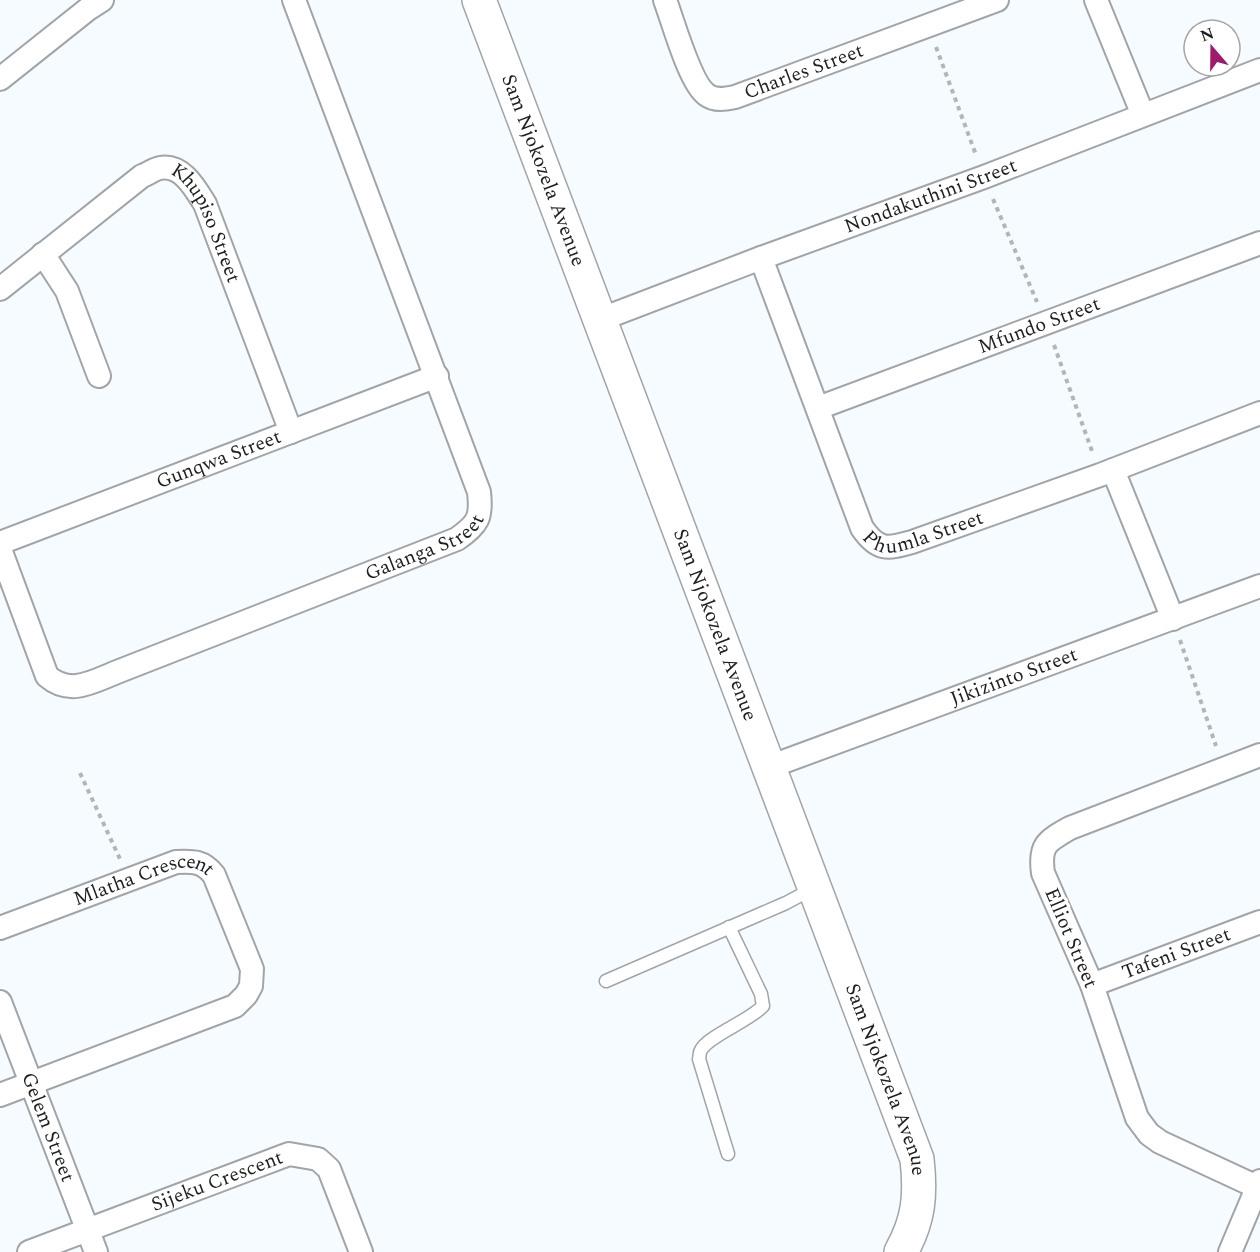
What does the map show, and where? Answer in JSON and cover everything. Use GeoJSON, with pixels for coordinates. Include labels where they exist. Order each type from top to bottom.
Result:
{"type":"FeatureCollection","features":[{"type":"Feature","properties":{"kind":"street"},"geometry":{"type":"LineString","coordinates":[[0,79],[102,0]]}},
{"type":"Feature","properties":{"kind":"street","name":"Galanga Street"},"geometry":{"type":"LineString","coordinates":[[0,549],[48,676],[57,684],[70,687],[117,672],[435,548],[457,539],[476,523],[482,511],[480,492],[294,0]]}},
{"type":"Feature","properties":{"kind":"street","name":"Sam Njokozela Avenue"},"geometry":{"type":"LineString","coordinates":[[479,0],[917,1159],[920,1191],[915,1222],[901,1252]]}},
{"type":"Feature","properties":{"kind":"street","name":"Charles Street"},"geometry":{"type":"LineString","coordinates":[[665,0],[695,84],[707,96],[719,99],[735,98],[997,0]]}},
{"type":"Feature","properties":{"kind":"street"},"geometry":{"type":"LineString","coordinates":[[1096,0],[1143,115]]}},
{"type":"Feature","properties":{"kind":"street","name":"Nondakuthini Street"},"geometry":{"type":"LineString","coordinates":[[599,320],[984,177],[1260,70]]}},
{"type":"Feature","properties":{"kind":"street","name":"Khupiso Street"},"geometry":{"type":"LineString","coordinates":[[0,289],[142,176],[159,168],[169,168],[182,173],[194,186],[205,204],[291,432]]}},
{"type":"Feature","properties":{"kind":"street","name":"Mfundo Street"},"geometry":{"type":"LineString","coordinates":[[818,408],[1260,243]]}},
{"type":"Feature","properties":{"kind":"street"},"geometry":{"type":"LineString","coordinates":[[43,254],[67,291],[99,375]]}},
{"type":"Feature","properties":{"kind":"street","name":"Phumla Street"},"geometry":{"type":"LineString","coordinates":[[761,258],[862,528],[879,546],[889,548],[1106,472],[1260,413]]}},
{"type":"Feature","properties":{"kind":"street","name":"Gunqwa Street"},"geometry":{"type":"LineString","coordinates":[[0,543],[437,376]]}},
{"type":"Feature","properties":{"kind":"street"},"geometry":{"type":"LineString","coordinates":[[1106,472],[1173,619]]}},
{"type":"Feature","properties":{"kind":"street","name":"Jikizinto Street"},"geometry":{"type":"LineString","coordinates":[[769,767],[1260,586]]}},
{"type":"Feature","properties":{"kind":"street","name":"Elliot Street"},"geometry":{"type":"LineString","coordinates":[[1259,1184],[1160,1142],[1149,1134],[1137,1118],[1092,985],[1043,873],[1041,857],[1044,846],[1070,828],[1260,755]]}},
{"type":"Feature","properties":{"kind":"street","name":"Mlatha Crescent"},"geometry":{"type":"LineString","coordinates":[[0,928],[176,862],[193,861],[206,865],[214,875],[252,969],[251,986],[235,1006],[32,1083]]}},
{"type":"Feature","properties":{"kind":"street","name":"Tafeni Street"},"geometry":{"type":"LineString","coordinates":[[1092,985],[1260,922]]}},
{"type":"Feature","properties":{"kind":"street","name":"Gelem Street"},"geometry":{"type":"LineString","coordinates":[[0,1002],[96,1252]]}},
{"type":"Feature","properties":{"kind":"street"},"geometry":{"type":"LineString","coordinates":[[0,1095],[32,1083]]}},
{"type":"Feature","properties":{"kind":"street","name":"Sijeku Crescent"},"geometry":{"type":"LineString","coordinates":[[29,1252],[290,1154],[318,1159],[329,1169],[361,1252]]}},
{"type":"Feature","properties":{"kind":"street"},"geometry":{"type":"LineString","coordinates":[[1230,1252],[1259,1184]]}},
{"type":"Feature","properties":{"kind":"lane"},"geometry":{"type":"LineString","coordinates":[[606,981],[786,903],[815,887]]}},
{"type":"Feature","properties":{"kind":"lane"},"geometry":{"type":"LineString","coordinates":[[728,1154],[699,1059],[701,1049],[712,1039],[755,1015],[763,1006],[761,994],[729,927]]}},
{"type":"Feature","properties":{"kind":"path"},"geometry":{"type":"LineString","coordinates":[[928,27],[984,177],[1106,472]]}},
{"type":"Feature","properties":{"kind":"path"},"geometry":{"type":"LineString","coordinates":[[1173,619],[1224,770]]}},
{"type":"Feature","properties":{"kind":"path"},"geometry":{"type":"LineString","coordinates":[[80,772],[130,879]]}}]}
